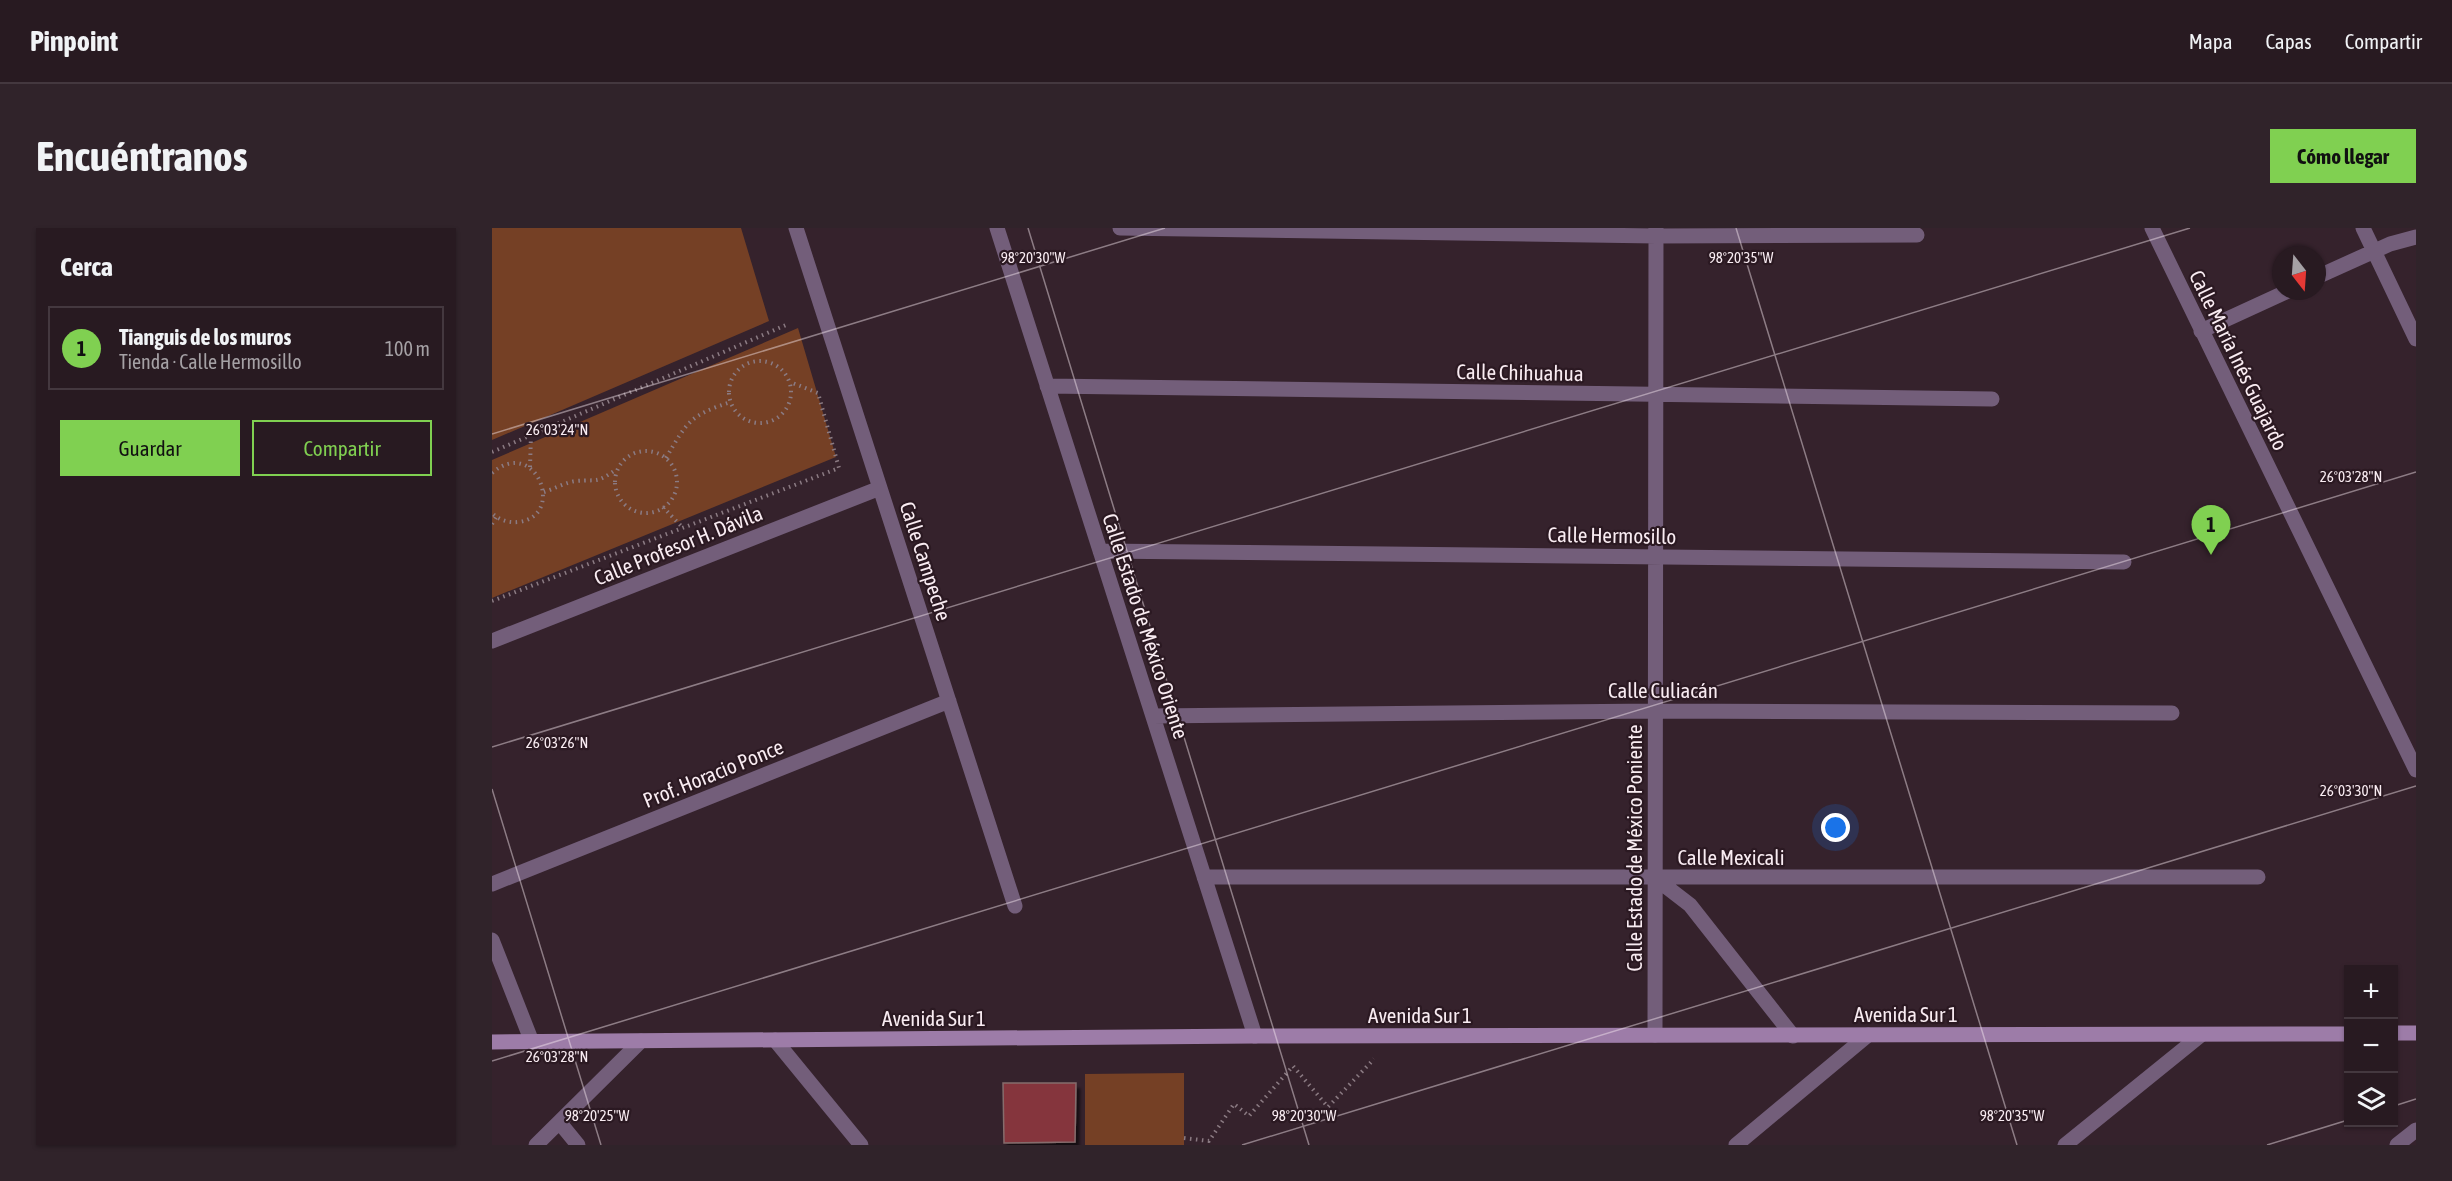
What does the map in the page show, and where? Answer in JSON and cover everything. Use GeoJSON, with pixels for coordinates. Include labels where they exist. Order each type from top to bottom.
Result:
{"type":"FeatureCollection","features":[{"type":"Feature","properties":{"kind":"street","name":"Calle Campeche"},"geometry":{"type":"LineString","coordinates":[[796,228],[1015,906]]}},
{"type":"Feature","properties":{"kind":"street","name":"Calle Estado de México Oriente"},"geometry":{"type":"LineString","coordinates":[[997,228],[1255,1036]]}},
{"type":"Feature","properties":{"kind":"street"},"geometry":{"type":"LineString","coordinates":[[1120,228],[1917,235]]}},
{"type":"Feature","properties":{"kind":"street","name":"Calle María Inés Guajardo"},"geometry":{"type":"LineString","coordinates":[[2152,228],[2416,770]]}},
{"type":"Feature","properties":{"kind":"street"},"geometry":{"type":"LineString","coordinates":[[2363,228],[2416,339]]}},
{"type":"Feature","properties":{"kind":"street","name":"Calle Estado de México Poniente"},"geometry":{"type":"LineString","coordinates":[[1655,1035],[1656,232]]}},
{"type":"Feature","properties":{"kind":"street"},"geometry":{"type":"LineString","coordinates":[[2326,273],[2374,251],[2416,237]]}},
{"type":"Feature","properties":{"kind":"street"},"geometry":{"type":"LineString","coordinates":[[2201,331],[2272,298]]}},
{"type":"Feature","properties":{"kind":"street","name":"Calle Chihuahua"},"geometry":{"type":"LineString","coordinates":[[1047,386],[1992,399]]}},
{"type":"Feature","properties":{"kind":"street","name":"Calle Profesor H. Dávila"},"geometry":{"type":"LineString","coordinates":[[492,641],[880,488]]}},
{"type":"Feature","properties":{"kind":"street","name":"Calle Hermosillo"},"geometry":{"type":"LineString","coordinates":[[1100,550],[2124,562]]}},
{"type":"Feature","properties":{"kind":"street","name":"Prof. Horacio Ponce"},"geometry":{"type":"LineString","coordinates":[[492,884],[949,701]]}},
{"type":"Feature","properties":{"kind":"street","name":"Calle Culiacán"},"geometry":{"type":"LineString","coordinates":[[1153,716],[1655,711],[2172,713]]}},
{"type":"Feature","properties":{"kind":"street","name":"Calle Mexicali"},"geometry":{"type":"LineString","coordinates":[[1204,877],[2258,877]]}},
{"type":"Feature","properties":{"kind":"street"},"geometry":{"type":"LineString","coordinates":[[1655,878],[1690,905],[1793,1036]]}},
{"type":"Feature","properties":{"kind":"street"},"geometry":{"type":"LineString","coordinates":[[492,940],[532,1042]]}},
{"type":"Feature","properties":{"kind":"street"},"geometry":{"type":"LineString","coordinates":[[2398,1033],[2416,1033]]}},
{"type":"Feature","properties":{"kind":"street","name":"Avenida Sur 1"},"geometry":{"type":"LineString","coordinates":[[492,1042],[1255,1036],[2344,1034]]}},
{"type":"Feature","properties":{"kind":"street"},"geometry":{"type":"LineString","coordinates":[[1736,1145],[1868,1035]]}},
{"type":"Feature","properties":{"kind":"street"},"geometry":{"type":"LineString","coordinates":[[2065,1145],[2200,1035]]}},
{"type":"Feature","properties":{"kind":"street"},"geometry":{"type":"LineString","coordinates":[[775,1040],[861,1145]]}},
{"type":"Feature","properties":{"kind":"street"},"geometry":{"type":"LineString","coordinates":[[536,1145],[641,1041]]}},
{"type":"Feature","properties":{"kind":"street"},"geometry":{"type":"LineString","coordinates":[[560,1123],[578,1145]]}},
{"type":"Feature","properties":{"kind":"street"},"geometry":{"type":"LineString","coordinates":[[2397,1145],[2416,1130]]}},
{"type":"Feature","properties":{"kind":"path"},"geometry":{"type":"LineString","coordinates":[[492,452],[786,326]]}},
{"type":"Feature","properties":{"kind":"path"},"geometry":{"type":"LineString","coordinates":[[756,361],[777,366],[790,382],[790,401],[786,410],[770,421],[751,421],[742,417],[730,402],[729,391],[737,371],[756,361]]}},
{"type":"Feature","properties":{"kind":"path"},"geometry":{"type":"LineString","coordinates":[[492,601],[839,468],[818,393],[790,382]]}},
{"type":"Feature","properties":{"kind":"path"},"geometry":{"type":"LineString","coordinates":[[666,458],[685,425],[705,410],[730,402]]}},
{"type":"Feature","properties":{"kind":"path"},"geometry":{"type":"LineString","coordinates":[[530,468],[531,435]]}},
{"type":"Feature","properties":{"kind":"path"},"geometry":{"type":"LineString","coordinates":[[544,492],[575,481],[601,480],[618,469],[632,454],[642,451],[652,452],[666,458],[675,471],[677,481],[671,500],[654,512],[634,511],[626,505],[616,489],[618,469]]}},
{"type":"Feature","properties":{"kind":"path"},"geometry":{"type":"LineString","coordinates":[[492,473],[501,466],[511,463],[530,468],[542,482],[544,492],[542,502],[531,518],[522,522],[512,523],[492,513]]}},
{"type":"Feature","properties":{"kind":"path"},"geometry":{"type":"LineString","coordinates":[[663,507],[682,528]]}},
{"type":"Feature","properties":{"kind":"path"},"geometry":{"type":"LineString","coordinates":[[492,524],[496,517]]}},
{"type":"Feature","properties":{"kind":"path"},"geometry":{"type":"LineString","coordinates":[[1184,1138],[1209,1141],[1234,1104],[1249,1116],[1293,1066],[1328,1107],[1381,1053]]}},
{"type":"Feature","properties":{"kind":"shaded area"},"geometry":{"type":"Polygon","coordinates":[[[492,228],[741,228],[769,321],[492,440],[492,228]]]}},
{"type":"Feature","properties":{"kind":"shaded area"},"geometry":{"type":"Polygon","coordinates":[[[798,328],[836,457],[492,598],[492,460],[798,328]]]}},
{"type":"Feature","properties":{"kind":"shaded area"},"geometry":{"type":"Polygon","coordinates":[[[1184,1073],[1184,1145],[1085,1145],[1085,1074],[1184,1073]]]}},
{"type":"Feature","properties":{"kind":"building"},"geometry":{"type":"Polygon","coordinates":[[[1003,1083],[1076,1083],[1075,1142],[1004,1143],[1003,1083]]]}},
{"type":"Feature","properties":{"kind":"place","name":"Tianguis de los muros"},"geometry":{"type":"Point","coordinates":[2211,555]}}]}
